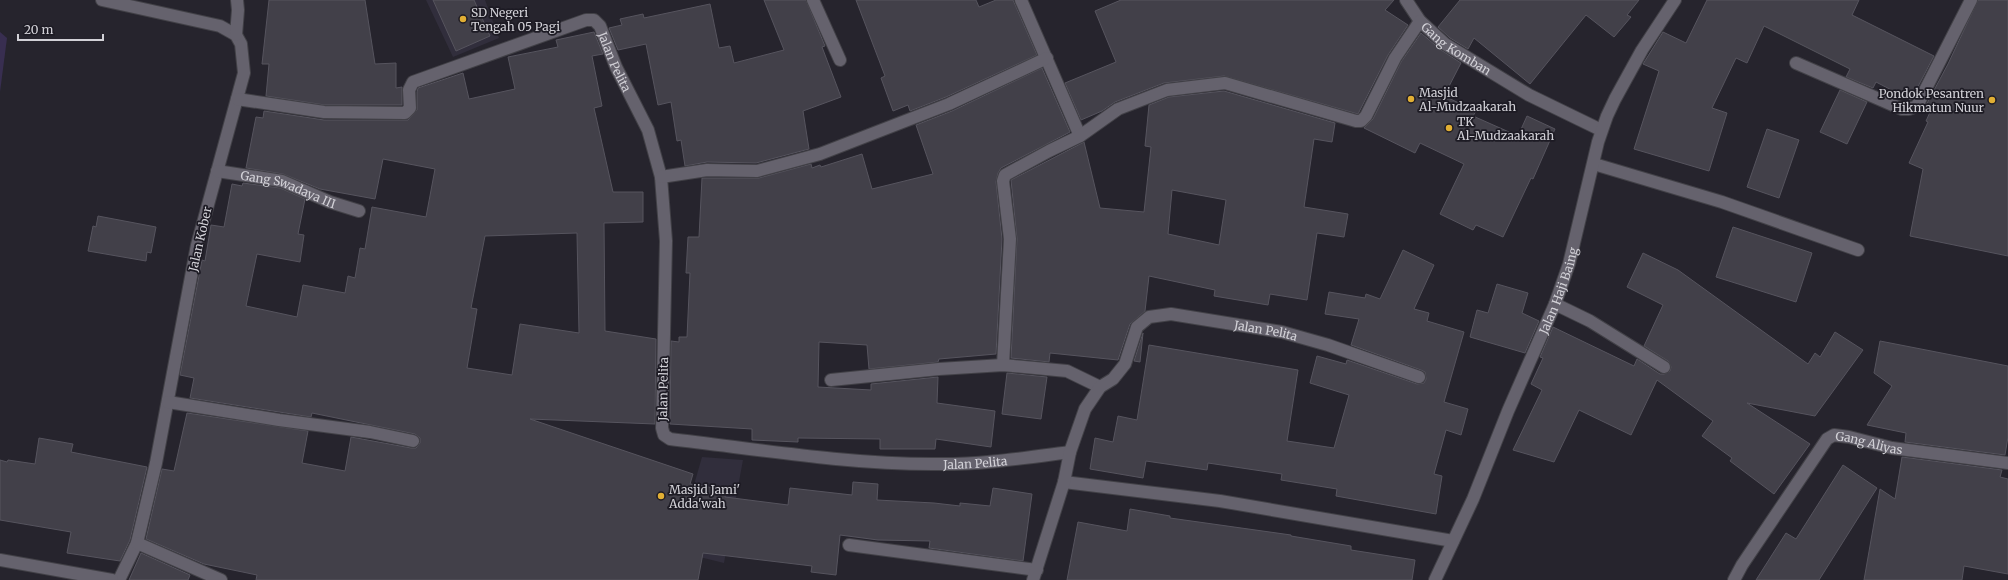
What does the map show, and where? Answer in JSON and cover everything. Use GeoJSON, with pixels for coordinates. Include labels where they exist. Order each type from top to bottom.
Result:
{"type":"FeatureCollection","features":[{"type":"Feature","properties":{"kind":"street"},"geometry":{"type":"LineString","coordinates":[[102,0],[220,26],[236,35],[238,10],[237,0]]}},
{"type":"Feature","properties":{"kind":"street"},"geometry":{"type":"LineString","coordinates":[[813,0],[840,60]]}},
{"type":"Feature","properties":{"kind":"street"},"geometry":{"type":"LineString","coordinates":[[1022,0],[1080,136]]}},
{"type":"Feature","properties":{"kind":"street","name":"Gang Komban"},"geometry":{"type":"LineString","coordinates":[[1406,0],[1420,21],[1445,44],[1529,95],[1601,130]]}},
{"type":"Feature","properties":{"kind":"street","name":"Jalan Haji Baing"},"geometry":{"type":"LineString","coordinates":[[1435,580],[1555,304],[1569,264],[1601,130],[1614,99],[1642,50],[1675,0]]}},
{"type":"Feature","properties":{"kind":"street"},"geometry":{"type":"LineString","coordinates":[[1796,63],[1902,109],[1909,109],[1917,106],[1971,0]]}},
{"type":"Feature","properties":{"kind":"street","name":"Jalan Pelita"},"geometry":{"type":"LineString","coordinates":[[237,99],[324,112],[405,114],[410,108],[409,90],[413,82],[586,20],[594,20],[600,26],[616,67],[648,130],[661,177],[666,241],[662,428],[664,435],[670,439],[882,463],[934,464],[997,462],[1070,452]]}},
{"type":"Feature","properties":{"kind":"street"},"geometry":{"type":"LineString","coordinates":[[1003,365],[1010,239],[1003,178],[1080,136],[1118,109],[1167,90],[1224,83],[1361,121],[1366,116],[1395,58],[1420,21]]}},
{"type":"Feature","properties":{"kind":"street","name":"Jalan Kober"},"geometry":{"type":"LineString","coordinates":[[119,580],[137,543],[168,402],[197,245],[244,73],[240,44],[236,35]]}},
{"type":"Feature","properties":{"kind":"street"},"geometry":{"type":"LineString","coordinates":[[661,177],[707,170],[757,171],[820,154],[949,104],[1047,58]]}},
{"type":"Feature","properties":{"kind":"street"},"geometry":{"type":"LineString","coordinates":[[1594,164],[1722,202],[1858,250]]}},
{"type":"Feature","properties":{"kind":"street","name":"Gang Swadaya III"},"geometry":{"type":"LineString","coordinates":[[217,171],[282,181],[330,202],[359,211]]}},
{"type":"Feature","properties":{"kind":"street"},"geometry":{"type":"LineString","coordinates":[[1555,304],[1590,321],[1664,367]]}},
{"type":"Feature","properties":{"kind":"street","name":"Jalan Pelita"},"geometry":{"type":"LineString","coordinates":[[1035,575],[1064,482],[1070,452],[1085,409],[1100,387],[1113,379],[1125,364],[1137,327],[1149,317],[1171,314],[1282,332],[1328,345],[1419,377]]}},
{"type":"Feature","properties":{"kind":"street"},"geometry":{"type":"LineString","coordinates":[[831,380],[940,369],[1003,365],[1067,371],[1100,387]]}},
{"type":"Feature","properties":{"kind":"street"},"geometry":{"type":"LineString","coordinates":[[168,402],[279,420],[370,432],[413,441]]}},
{"type":"Feature","properties":{"kind":"street","name":"Gang Aliyas"},"geometry":{"type":"LineString","coordinates":[[1734,580],[1742,565],[1804,471],[1827,440],[1834,435],[1850,437],[1892,448],[2008,464]]}},
{"type":"Feature","properties":{"kind":"street"},"geometry":{"type":"LineString","coordinates":[[1064,482],[1220,501],[1453,541]]}},
{"type":"Feature","properties":{"kind":"street"},"geometry":{"type":"LineString","coordinates":[[137,543],[221,580]]}},
{"type":"Feature","properties":{"kind":"street"},"geometry":{"type":"LineString","coordinates":[[849,545],[1035,575]]}},
{"type":"Feature","properties":{"kind":"street"},"geometry":{"type":"LineString","coordinates":[[0,560],[112,580]]}},
{"type":"Feature","properties":{"kind":"shaded area","name":"SD Negeri Tengah 05 Pagi"},"geometry":{"type":"Polygon","coordinates":[[[426,0],[485,0],[499,38],[453,57],[426,0]]]}},
{"type":"Feature","properties":{"kind":"shaded area"},"geometry":{"type":"Polygon","coordinates":[[[0,32],[7,38],[0,92],[0,32]]]}},
{"type":"Feature","properties":{"kind":"shaded area"},"geometry":{"type":"Polygon","coordinates":[[[702,457],[743,460],[724,563],[675,551],[702,457]]]}},
{"type":"Feature","properties":{"kind":"building"},"geometry":{"type":"Polygon","coordinates":[[[269,0],[365,0],[375,64],[396,63],[396,88],[402,87],[402,105],[325,105],[266,96],[269,64],[262,64],[269,0]]]}},
{"type":"Feature","properties":{"kind":"building","name":"SD Negeri Tengah 05 Pagi"},"geometry":{"type":"Polygon","coordinates":[[[433,0],[474,0],[490,36],[456,51],[433,0]]]}},
{"type":"Feature","properties":{"kind":"building"},"geometry":{"type":"Polygon","coordinates":[[[764,0],[806,0],[825,46],[822,47],[841,97],[803,111],[809,149],[756,163],[707,162],[685,166],[681,140],[677,141],[671,102],[658,105],[646,44],[618,50],[609,28],[622,25],[620,19],[643,14],[644,18],[710,4],[719,48],[730,46],[734,63],[784,50],[764,0]]]}},
{"type":"Feature","properties":{"kind":"building"},"geometry":{"type":"Polygon","coordinates":[[[856,0],[976,0],[979,7],[996,0],[1013,0],[1037,55],[946,97],[910,111],[908,105],[893,111],[881,78],[885,76],[856,0]]]}},
{"type":"Feature","properties":{"kind":"building"},"geometry":{"type":"Polygon","coordinates":[[[1121,0],[1394,0],[1385,10],[1408,25],[1388,55],[1358,114],[1224,76],[1164,83],[1115,102],[1102,111],[1081,120],[1065,83],[1116,62],[1095,11],[1121,0]]]}},
{"type":"Feature","properties":{"kind":"building"},"geometry":{"type":"Polygon","coordinates":[[[1460,0],[1639,0],[1627,15],[1631,17],[1614,37],[1586,15],[1530,84],[1474,38],[1468,49],[1450,38],[1438,27],[1460,0]]]}},
{"type":"Feature","properties":{"kind":"building"},"geometry":{"type":"Polygon","coordinates":[[[1707,0],[1859,0],[1852,15],[1934,56],[1911,100],[1876,82],[1873,88],[1846,77],[1850,69],[1764,26],[1747,63],[1736,58],[1712,108],[1727,113],[1709,171],[1634,149],[1659,71],[1643,64],[1663,32],[1686,43],[1707,0]]]}},
{"type":"Feature","properties":{"kind":"building"},"geometry":{"type":"Polygon","coordinates":[[[1978,0],[2008,0],[2008,256],[1910,236],[1923,169],[1909,163],[1928,122],[1926,121],[1931,110],[1925,107],[1948,64],[1978,0]]]}},
{"type":"Feature","properties":{"kind":"building"},"geometry":{"type":"Polygon","coordinates":[[[594,32],[603,54],[592,56],[602,106],[594,108],[613,192],[643,192],[643,222],[604,223],[605,331],[656,339],[655,424],[530,419],[693,474],[690,484],[726,490],[725,497],[788,505],[790,488],[852,495],[853,482],[878,484],[877,500],[960,506],[960,503],[990,506],[993,488],[1032,494],[1023,561],[929,548],[930,541],[878,540],[840,535],[836,575],[811,572],[812,566],[703,553],[698,580],[256,580],[257,575],[204,564],[146,539],[162,469],[174,471],[187,413],[308,431],[302,463],[345,471],[351,437],[411,448],[416,448],[420,443],[420,438],[415,434],[312,413],[311,417],[190,398],[194,378],[180,375],[202,260],[205,261],[211,225],[224,227],[232,184],[242,186],[243,183],[280,188],[305,199],[298,234],[304,235],[300,262],[257,254],[246,306],[297,317],[303,285],[345,293],[348,276],[355,278],[360,248],[365,249],[372,207],[426,217],[435,169],[383,159],[375,199],[320,189],[283,174],[246,168],[256,117],[263,118],[264,111],[324,120],[408,120],[417,110],[418,88],[463,73],[469,99],[515,89],[508,57],[558,47],[556,40],[594,32]],[[577,233],[485,236],[471,308],[477,309],[467,368],[512,375],[520,324],[579,333],[577,233]]]}},
{"type":"Feature","properties":{"kind":"building"},"geometry":{"type":"Polygon","coordinates":[[[1421,33],[1441,50],[1461,63],[1444,96],[1476,111],[1473,116],[1518,136],[1527,116],[1555,129],[1533,179],[1531,178],[1503,237],[1476,225],[1473,230],[1440,214],[1464,164],[1420,143],[1415,153],[1364,128],[1373,119],[1401,62],[1421,33]]]}},
{"type":"Feature","properties":{"kind":"building"},"geometry":{"type":"Polygon","coordinates":[[[1042,68],[1070,132],[1001,168],[998,173],[996,182],[1002,239],[996,354],[939,359],[938,362],[869,369],[867,345],[819,342],[818,387],[871,390],[871,384],[938,377],[937,403],[995,411],[991,447],[936,439],[935,449],[880,449],[880,439],[798,438],[798,442],[752,440],[752,429],[670,424],[671,341],[679,342],[679,337],[687,337],[690,273],[686,273],[688,237],[699,237],[702,178],[759,178],[811,164],[812,168],[820,165],[821,167],[862,154],[872,189],[933,174],[916,125],[952,111],[1042,68]]]}},
{"type":"Feature","properties":{"kind":"building"},"geometry":{"type":"Polygon","coordinates":[[[1840,90],[1867,102],[1847,144],[1820,132],[1840,90]]]}},
{"type":"Feature","properties":{"kind":"building"},"geometry":{"type":"Polygon","coordinates":[[[1224,91],[1335,123],[1332,142],[1314,139],[1304,207],[1348,214],[1344,237],[1317,233],[1307,300],[1270,294],[1268,305],[1214,296],[1215,290],[1149,276],[1145,311],[1130,324],[1118,360],[1050,353],[1049,362],[1011,358],[1017,239],[1011,180],[1084,142],[1100,208],[1144,212],[1151,147],[1145,146],[1149,105],[1169,97],[1224,91]],[[1172,190],[1168,234],[1219,245],[1226,200],[1172,190]]]}},
{"type":"Feature","properties":{"kind":"building"},"geometry":{"type":"Polygon","coordinates":[[[1767,129],[1799,140],[1779,198],[1747,187],[1767,129]]]}},
{"type":"Feature","properties":{"kind":"building"},"geometry":{"type":"Polygon","coordinates":[[[98,216],[156,227],[151,253],[147,252],[146,261],[88,251],[93,226],[96,227],[98,216]]]}},
{"type":"Feature","properties":{"kind":"building"},"geometry":{"type":"Polygon","coordinates":[[[1733,227],[1812,253],[1796,302],[1716,277],[1733,227]]]}},
{"type":"Feature","properties":{"kind":"building"},"geometry":{"type":"Polygon","coordinates":[[[1403,250],[1434,265],[1414,309],[1429,313],[1427,321],[1464,332],[1444,402],[1468,409],[1461,435],[1446,430],[1434,474],[1442,476],[1436,514],[1336,496],[1337,489],[1281,480],[1282,474],[1208,463],[1207,470],[1146,461],[1143,478],[1090,469],[1095,438],[1113,442],[1118,416],[1137,420],[1149,345],[1298,370],[1287,441],[1334,448],[1349,395],[1310,383],[1317,356],[1346,364],[1347,360],[1417,384],[1424,383],[1426,379],[1425,372],[1421,370],[1351,345],[1359,319],[1325,314],[1329,292],[1365,298],[1366,294],[1380,299],[1403,250]]]}},
{"type":"Feature","properties":{"kind":"building"},"geometry":{"type":"Polygon","coordinates":[[[1643,253],[1678,270],[1808,364],[1815,353],[1820,357],[1835,332],[1863,350],[1815,416],[1747,403],[1810,444],[1774,494],[1730,461],[1732,458],[1702,436],[1713,421],[1657,380],[1631,435],[1579,410],[1554,462],[1513,450],[1542,390],[1531,384],[1543,358],[1540,357],[1553,327],[1634,366],[1637,359],[1660,374],[1670,371],[1671,367],[1668,361],[1644,346],[1663,305],[1627,287],[1643,253]]]}},
{"type":"Feature","properties":{"kind":"building"},"geometry":{"type":"Polygon","coordinates":[[[1497,284],[1528,293],[1522,313],[1539,321],[1525,353],[1470,337],[1477,310],[1488,313],[1497,284]]]}},
{"type":"Feature","properties":{"kind":"building"},"geometry":{"type":"Polygon","coordinates":[[[1143,333],[1140,362],[1134,361],[1143,333]]]}},
{"type":"Feature","properties":{"kind":"building"},"geometry":{"type":"Polygon","coordinates":[[[1880,341],[2008,366],[2008,437],[2005,455],[1905,442],[1906,433],[1867,425],[1892,386],[1874,373],[1880,341]]]}},
{"type":"Feature","properties":{"kind":"building"},"geometry":{"type":"Polygon","coordinates":[[[1007,373],[1047,377],[1041,419],[1002,414],[1007,373]]]}},
{"type":"Feature","properties":{"kind":"building"},"geometry":{"type":"Polygon","coordinates":[[[39,438],[73,444],[71,452],[147,467],[130,540],[120,561],[67,553],[71,532],[0,520],[0,460],[35,464],[39,438]]]}},
{"type":"Feature","properties":{"kind":"building"},"geometry":{"type":"Polygon","coordinates":[[[1902,457],[2002,470],[2000,477],[2008,479],[2008,574],[1964,566],[1962,580],[1864,580],[1880,489],[1895,499],[1902,457]]]}},
{"type":"Feature","properties":{"kind":"building"},"geometry":{"type":"Polygon","coordinates":[[[1843,465],[1877,488],[1819,580],[1756,580],[1786,533],[1796,539],[1843,465]]]}},
{"type":"Feature","properties":{"kind":"building"},"geometry":{"type":"Polygon","coordinates":[[[1130,509],[1170,516],[1170,518],[1291,535],[1351,546],[1351,550],[1415,560],[1412,580],[1067,580],[1078,522],[1127,531],[1130,509]]]}},
{"type":"Feature","properties":{"kind":"building"},"geometry":{"type":"Polygon","coordinates":[[[141,553],[190,575],[188,580],[129,580],[141,553]]]}},
{"type":"Feature","properties":{"kind":"place","name":"SD Negeri Tengah 05 Pagi"},"geometry":{"type":"Point","coordinates":[463,19]}},
{"type":"Feature","properties":{"kind":"place","name":"Masjid Al-Mudzaakarah"},"geometry":{"type":"Point","coordinates":[1411,99]}},
{"type":"Feature","properties":{"kind":"place","name":"Pondok Pesantren Hikmatun Nuur"},"geometry":{"type":"Point","coordinates":[1992,100]}},
{"type":"Feature","properties":{"kind":"place","name":"TK Al-Mudzaakarah"},"geometry":{"type":"Point","coordinates":[1449,128]}},
{"type":"Feature","properties":{"kind":"place","name":"Masjid Jami' Adda'wah"},"geometry":{"type":"Point","coordinates":[661,496]}}]}
